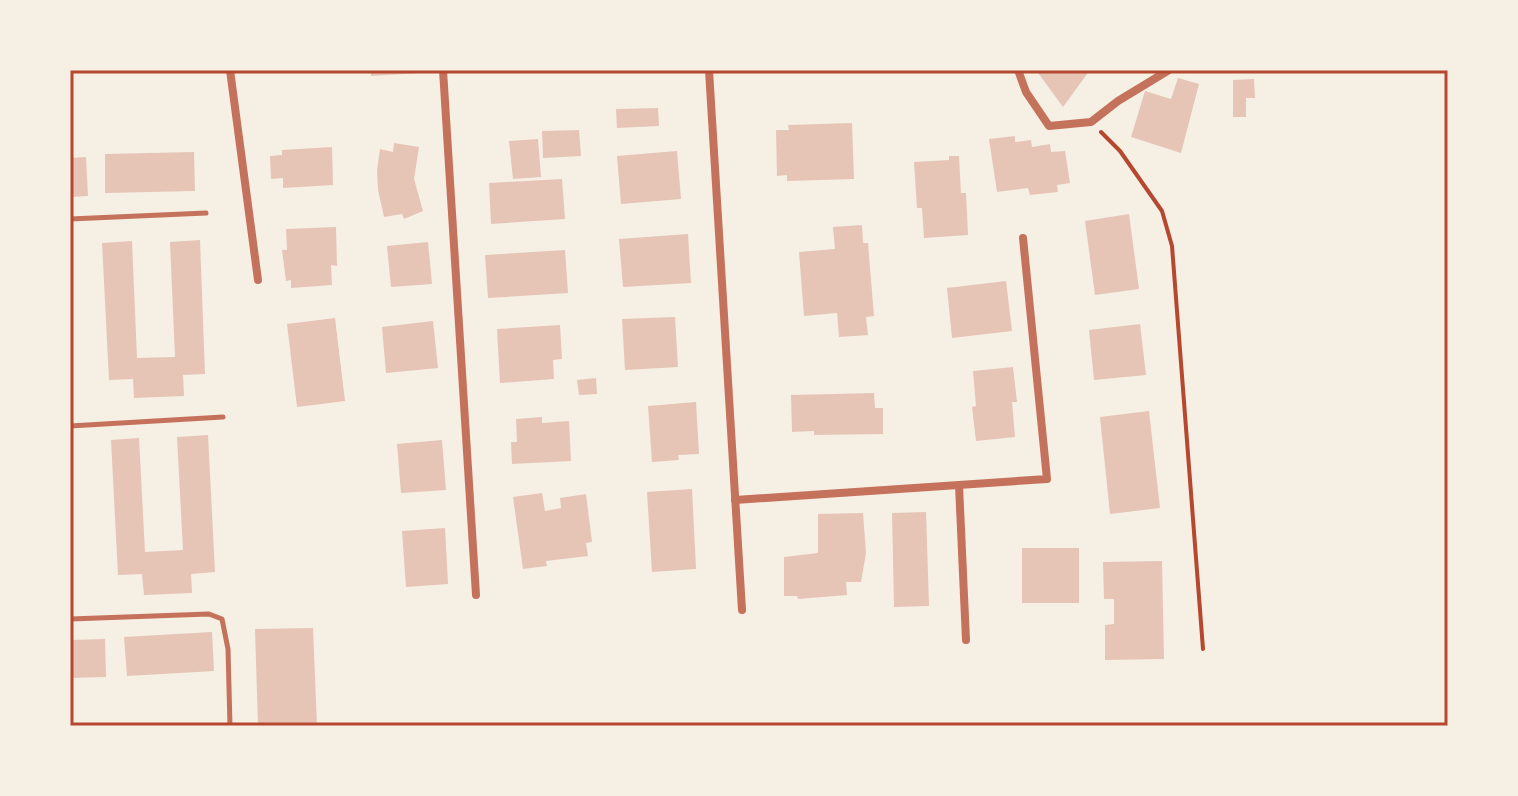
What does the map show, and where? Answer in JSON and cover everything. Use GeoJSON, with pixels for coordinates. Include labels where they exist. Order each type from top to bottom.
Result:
{"type":"FeatureCollection","features":[{"type":"Feature","properties":{"kind":"street"},"geometry":{"type":"LineString","coordinates":[[230,70],[258,280]]}},
{"type":"Feature","properties":{"kind":"street"},"geometry":{"type":"LineString","coordinates":[[443,70],[476,595]]}},
{"type":"Feature","properties":{"kind":"street"},"geometry":{"type":"LineString","coordinates":[[709,70],[742,610]]}},
{"type":"Feature","properties":{"kind":"street"},"geometry":{"type":"LineString","coordinates":[[1018,70],[1026,92],[1049,126],[1091,122],[1118,101],[1169,70]]}},
{"type":"Feature","properties":{"kind":"street"},"geometry":{"type":"LineString","coordinates":[[735,500],[1047,479],[1023,238]]}},
{"type":"Feature","properties":{"kind":"street"},"geometry":{"type":"LineString","coordinates":[[959,485],[966,640]]}},
{"type":"Feature","properties":{"kind":"lane"},"geometry":{"type":"LineString","coordinates":[[70,219],[206,213]]}},
{"type":"Feature","properties":{"kind":"lane"},"geometry":{"type":"LineString","coordinates":[[70,426],[223,417]]}},
{"type":"Feature","properties":{"kind":"lane"},"geometry":{"type":"LineString","coordinates":[[70,619],[209,614],[222,619],[228,649],[230,726]]}},
{"type":"Feature","properties":{"kind":"path"},"geometry":{"type":"LineString","coordinates":[[1091,122],[1120,151],[1162,211],[1172,246],[1203,649]]}},
{"type":"Feature","properties":{"kind":"building"},"geometry":{"type":"Polygon","coordinates":[[[371,70],[419,70],[420,73],[371,76],[371,70]]]}},
{"type":"Feature","properties":{"kind":"building"},"geometry":{"type":"Polygon","coordinates":[[[1036,70],[1090,70],[1063,107],[1036,70]]]}},
{"type":"Feature","properties":{"kind":"building"},"geometry":{"type":"Polygon","coordinates":[[[1178,78],[1199,84],[1181,153],[1131,137],[1145,91],[1171,99],[1178,78]]]}},
{"type":"Feature","properties":{"kind":"building"},"geometry":{"type":"Polygon","coordinates":[[[1254,79],[1255,98],[1246,98],[1246,117],[1233,117],[1233,80],[1254,79]]]}},
{"type":"Feature","properties":{"kind":"building"},"geometry":{"type":"Polygon","coordinates":[[[658,108],[659,126],[617,128],[616,109],[658,108]]]}},
{"type":"Feature","properties":{"kind":"building"},"geometry":{"type":"Polygon","coordinates":[[[852,123],[854,179],[787,181],[787,175],[777,176],[776,130],[789,130],[788,125],[852,123]]]}},
{"type":"Feature","properties":{"kind":"building"},"geometry":{"type":"Polygon","coordinates":[[[579,130],[581,156],[543,158],[542,131],[579,130]]]}},
{"type":"Feature","properties":{"kind":"building"},"geometry":{"type":"Polygon","coordinates":[[[1015,136],[1015,142],[1031,140],[1032,147],[1050,144],[1051,152],[1065,151],[1070,183],[1057,185],[1058,192],[1030,195],[1028,188],[997,192],[989,139],[1015,136]]]}},
{"type":"Feature","properties":{"kind":"building"},"geometry":{"type":"Polygon","coordinates":[[[538,139],[541,177],[513,179],[509,141],[538,139]]]}},
{"type":"Feature","properties":{"kind":"building"},"geometry":{"type":"Polygon","coordinates":[[[394,143],[419,147],[414,179],[423,211],[404,219],[402,214],[384,217],[378,190],[380,149],[393,152],[394,143]]]}},
{"type":"Feature","properties":{"kind":"building"},"geometry":{"type":"Polygon","coordinates":[[[332,147],[333,185],[283,188],[283,178],[271,179],[270,156],[282,155],[282,150],[332,147]]]}},
{"type":"Feature","properties":{"kind":"building"},"geometry":{"type":"Polygon","coordinates":[[[677,151],[681,199],[621,204],[617,156],[677,151]]]}},
{"type":"Feature","properties":{"kind":"building"},"geometry":{"type":"Polygon","coordinates":[[[194,152],[195,191],[105,193],[105,154],[194,152]]]}},
{"type":"Feature","properties":{"kind":"building"},"geometry":{"type":"Polygon","coordinates":[[[949,156],[959,156],[961,193],[966,193],[968,235],[924,238],[922,208],[917,208],[914,162],[949,160],[949,156]]]}},
{"type":"Feature","properties":{"kind":"building"},"geometry":{"type":"Polygon","coordinates":[[[86,157],[88,196],[70,197],[70,158],[86,157]]]}},
{"type":"Feature","properties":{"kind":"building"},"geometry":{"type":"Polygon","coordinates":[[[562,179],[565,219],[491,224],[489,183],[562,179]]]}},
{"type":"Feature","properties":{"kind":"building"},"geometry":{"type":"Polygon","coordinates":[[[1129,214],[1139,289],[1095,295],[1085,221],[1129,214]]]}},
{"type":"Feature","properties":{"kind":"building"},"geometry":{"type":"Polygon","coordinates":[[[862,225],[863,243],[868,243],[874,316],[866,317],[868,335],[839,337],[837,313],[804,316],[799,252],[835,249],[833,227],[862,225]]]}},
{"type":"Feature","properties":{"kind":"building"},"geometry":{"type":"Polygon","coordinates":[[[336,227],[337,266],[331,265],[332,285],[291,288],[291,280],[286,281],[282,250],[287,250],[286,229],[336,227]]]}},
{"type":"Feature","properties":{"kind":"building"},"geometry":{"type":"Polygon","coordinates":[[[688,234],[691,283],[623,287],[619,239],[688,234]]]}},
{"type":"Feature","properties":{"kind":"building"},"geometry":{"type":"Polygon","coordinates":[[[200,240],[205,374],[183,375],[184,396],[134,398],[133,379],[109,380],[102,243],[132,241],[137,358],[175,357],[170,242],[200,240]]]}},
{"type":"Feature","properties":{"kind":"building"},"geometry":{"type":"Polygon","coordinates":[[[428,242],[432,284],[391,287],[387,246],[428,242]]]}},
{"type":"Feature","properties":{"kind":"building"},"geometry":{"type":"Polygon","coordinates":[[[565,250],[568,293],[488,298],[485,255],[565,250]]]}},
{"type":"Feature","properties":{"kind":"building"},"geometry":{"type":"Polygon","coordinates":[[[1006,281],[1012,331],[952,338],[947,288],[1006,281]]]}},
{"type":"Feature","properties":{"kind":"building"},"geometry":{"type":"Polygon","coordinates":[[[675,317],[678,367],[625,370],[622,319],[675,317]]]}},
{"type":"Feature","properties":{"kind":"building"},"geometry":{"type":"Polygon","coordinates":[[[335,318],[345,401],[297,407],[287,324],[335,318]]]}},
{"type":"Feature","properties":{"kind":"building"},"geometry":{"type":"Polygon","coordinates":[[[433,321],[438,368],[386,373],[382,327],[433,321]]]}},
{"type":"Feature","properties":{"kind":"building"},"geometry":{"type":"Polygon","coordinates":[[[1140,324],[1146,375],[1094,380],[1089,330],[1140,324]]]}},
{"type":"Feature","properties":{"kind":"building"},"geometry":{"type":"Polygon","coordinates":[[[560,325],[562,359],[553,360],[554,379],[500,383],[497,329],[560,325]]]}},
{"type":"Feature","properties":{"kind":"building"},"geometry":{"type":"Polygon","coordinates":[[[1013,367],[1017,402],[1012,402],[1015,437],[976,441],[972,407],[976,406],[973,371],[1013,367]]]}},
{"type":"Feature","properties":{"kind":"building"},"geometry":{"type":"Polygon","coordinates":[[[596,378],[597,394],[579,395],[577,380],[596,378]]]}},
{"type":"Feature","properties":{"kind":"building"},"geometry":{"type":"Polygon","coordinates":[[[874,393],[875,408],[883,408],[883,434],[814,435],[814,431],[792,432],[791,395],[874,393]]]}},
{"type":"Feature","properties":{"kind":"building"},"geometry":{"type":"Polygon","coordinates":[[[696,402],[699,454],[678,455],[679,460],[652,462],[648,406],[696,402]]]}},
{"type":"Feature","properties":{"kind":"building"},"geometry":{"type":"Polygon","coordinates":[[[1149,411],[1160,508],[1110,514],[1100,417],[1149,411]]]}},
{"type":"Feature","properties":{"kind":"building"},"geometry":{"type":"Polygon","coordinates":[[[542,417],[542,423],[569,421],[571,461],[512,464],[511,442],[517,442],[516,419],[542,417]]]}},
{"type":"Feature","properties":{"kind":"building"},"geometry":{"type":"Polygon","coordinates":[[[208,435],[215,572],[191,574],[192,593],[144,595],[142,574],[118,575],[111,440],[139,438],[145,552],[183,550],[177,437],[208,435]]]}},
{"type":"Feature","properties":{"kind":"building"},"geometry":{"type":"Polygon","coordinates":[[[442,440],[446,490],[401,493],[397,444],[442,440]]]}},
{"type":"Feature","properties":{"kind":"building"},"geometry":{"type":"Polygon","coordinates":[[[692,489],[696,569],[652,572],[647,492],[692,489]]]}},
{"type":"Feature","properties":{"kind":"building"},"geometry":{"type":"Polygon","coordinates":[[[542,493],[545,511],[561,508],[560,498],[586,494],[592,542],[586,543],[588,556],[546,561],[547,566],[523,569],[513,497],[542,493]]]}},
{"type":"Feature","properties":{"kind":"building"},"geometry":{"type":"Polygon","coordinates":[[[926,512],[929,606],[894,607],[892,513],[926,512]]]}},
{"type":"Feature","properties":{"kind":"building"},"geometry":{"type":"Polygon","coordinates":[[[863,513],[866,553],[861,582],[846,582],[847,595],[798,599],[797,596],[784,596],[784,557],[818,553],[818,514],[863,513]]]}},
{"type":"Feature","properties":{"kind":"building"},"geometry":{"type":"Polygon","coordinates":[[[445,528],[448,584],[406,587],[402,531],[445,528]]]}},
{"type":"Feature","properties":{"kind":"building"},"geometry":{"type":"Polygon","coordinates":[[[1022,548],[1079,548],[1079,603],[1022,603],[1022,548]]]}},
{"type":"Feature","properties":{"kind":"building"},"geometry":{"type":"Polygon","coordinates":[[[1162,561],[1164,659],[1105,660],[1105,625],[1114,624],[1114,599],[1104,599],[1103,562],[1162,561]]]}},
{"type":"Feature","properties":{"kind":"building"},"geometry":{"type":"Polygon","coordinates":[[[313,628],[317,726],[258,726],[255,629],[313,628]]]}},
{"type":"Feature","properties":{"kind":"building"},"geometry":{"type":"Polygon","coordinates":[[[212,632],[214,671],[127,676],[124,637],[212,632]]]}},
{"type":"Feature","properties":{"kind":"building"},"geometry":{"type":"Polygon","coordinates":[[[105,639],[106,677],[70,678],[70,640],[105,639]]]}}]}
